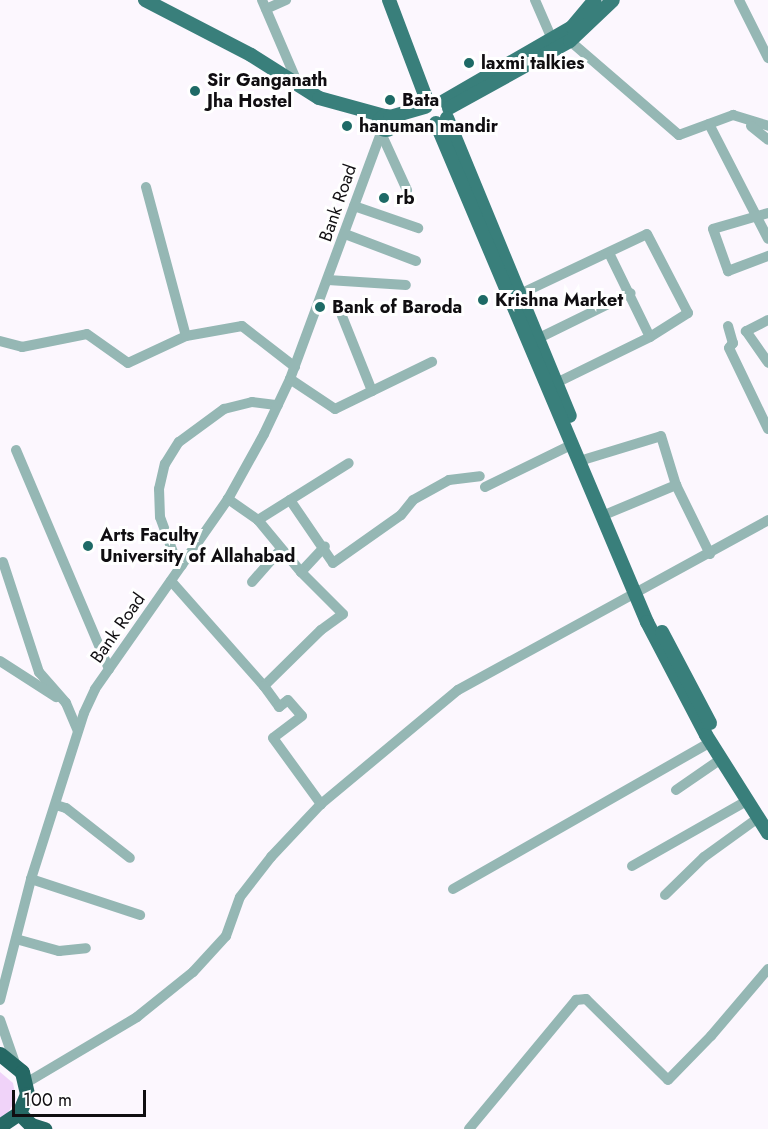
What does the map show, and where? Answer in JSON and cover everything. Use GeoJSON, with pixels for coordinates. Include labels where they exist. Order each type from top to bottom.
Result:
{"type":"FeatureCollection","features":[{"type":"Feature","properties":{"kind":"highway"},"geometry":{"type":"LineString","coordinates":[[0,1054],[15,1063],[26,1083],[24,1104],[19,1113],[0,1126]]}},
{"type":"Feature","properties":{"kind":"highway"},"geometry":{"type":"LineString","coordinates":[[19,1113],[31,1125],[44,1129]]}},
{"type":"Feature","properties":{"kind":"main road"},"geometry":{"type":"LineString","coordinates":[[389,0],[420,78],[437,109],[558,382],[638,592],[763,817],[768,833]]}},
{"type":"Feature","properties":{"kind":"main road"},"geometry":{"type":"LineString","coordinates":[[152,2],[319,98],[364,109],[385,124],[437,109],[570,41],[610,4]]}},
{"type":"Feature","properties":{"kind":"main road"},"geometry":{"type":"LineString","coordinates":[[437,109],[572,27],[593,2]]}},
{"type":"Feature","properties":{"kind":"main road"},"geometry":{"type":"LineString","coordinates":[[437,109],[573,444],[675,680],[748,801],[763,817]]}},
{"type":"Feature","properties":{"kind":"street"},"geometry":{"type":"LineString","coordinates":[[286,0],[264,5],[298,84]]}},
{"type":"Feature","properties":{"kind":"street"},"geometry":{"type":"LineString","coordinates":[[535,0],[552,39]]}},
{"type":"Feature","properties":{"kind":"street"},"geometry":{"type":"LineString","coordinates":[[593,2],[610,4],[624,0]]}},
{"type":"Feature","properties":{"kind":"street"},"geometry":{"type":"LineString","coordinates":[[739,0],[768,58]]}},
{"type":"Feature","properties":{"kind":"street"},"geometry":{"type":"LineString","coordinates":[[570,41],[680,135],[733,115],[768,126]]}},
{"type":"Feature","properties":{"kind":"street"},"geometry":{"type":"LineString","coordinates":[[733,115],[768,140]]}},
{"type":"Feature","properties":{"kind":"street"},"geometry":{"type":"LineString","coordinates":[[385,124],[407,190]]}},
{"type":"Feature","properties":{"kind":"street","name":"Bank Road"},"geometry":{"type":"LineString","coordinates":[[0,1000],[31,879],[78,731],[95,689],[228,499],[278,405],[295,368],[385,124]]}},
{"type":"Feature","properties":{"kind":"street"},"geometry":{"type":"LineString","coordinates":[[708,124],[762,214],[768,239]]}},
{"type":"Feature","properties":{"kind":"street"},"geometry":{"type":"LineString","coordinates":[[146,187],[186,336]]}},
{"type":"Feature","properties":{"kind":"street"},"geometry":{"type":"LineString","coordinates":[[354,206],[418,228]]}},
{"type":"Feature","properties":{"kind":"street"},"geometry":{"type":"LineString","coordinates":[[762,214],[713,229],[728,271],[768,256]]}},
{"type":"Feature","properties":{"kind":"street"},"geometry":{"type":"LineString","coordinates":[[345,234],[416,261]]}},
{"type":"Feature","properties":{"kind":"street"},"geometry":{"type":"LineString","coordinates":[[520,294],[647,234],[688,313],[650,337],[558,382]]}},
{"type":"Feature","properties":{"kind":"street"},"geometry":{"type":"LineString","coordinates":[[609,253],[631,293],[650,337]]}},
{"type":"Feature","properties":{"kind":"street"},"geometry":{"type":"LineString","coordinates":[[328,280],[406,285]]}},
{"type":"Feature","properties":{"kind":"street"},"geometry":{"type":"LineString","coordinates":[[539,338],[631,293]]}},
{"type":"Feature","properties":{"kind":"street"},"geometry":{"type":"LineString","coordinates":[[342,316],[372,391]]}},
{"type":"Feature","properties":{"kind":"street"},"geometry":{"type":"LineString","coordinates":[[768,320],[746,331],[768,363]]}},
{"type":"Feature","properties":{"kind":"street"},"geometry":{"type":"LineString","coordinates":[[0,341],[22,347],[87,334],[128,363],[186,336],[242,326],[295,368]]}},
{"type":"Feature","properties":{"kind":"street"},"geometry":{"type":"LineString","coordinates":[[728,326],[733,343],[729,348],[768,429]]}},
{"type":"Feature","properties":{"kind":"street"},"geometry":{"type":"LineString","coordinates":[[290,379],[334,409],[432,362]]}},
{"type":"Feature","properties":{"kind":"street"},"geometry":{"type":"LineString","coordinates":[[183,565],[174,555],[160,517],[159,489],[165,464],[179,442],[224,409],[252,402],[278,405]]}},
{"type":"Feature","properties":{"kind":"street"},"geometry":{"type":"LineString","coordinates":[[586,459],[661,436],[676,485],[710,554]]}},
{"type":"Feature","properties":{"kind":"street"},"geometry":{"type":"LineString","coordinates":[[290,500],[324,546],[333,563],[401,515],[413,500],[449,480],[482,482],[573,444]]}},
{"type":"Feature","properties":{"kind":"street"},"geometry":{"type":"LineString","coordinates":[[16,450],[109,669]]}},
{"type":"Feature","properties":{"kind":"street"},"geometry":{"type":"LineString","coordinates":[[258,520],[350,462]]}},
{"type":"Feature","properties":{"kind":"street"},"geometry":{"type":"LineString","coordinates":[[609,513],[676,485]]}},
{"type":"Feature","properties":{"kind":"street"},"geometry":{"type":"LineString","coordinates":[[228,499],[258,520],[301,572],[343,614],[321,630],[264,686]]}},
{"type":"Feature","properties":{"kind":"street"},"geometry":{"type":"LineString","coordinates":[[26,1083],[137,1017],[193,972],[226,936],[240,897],[265,865],[321,804],[458,690],[710,554],[768,520]]}},
{"type":"Feature","properties":{"kind":"street"},"geometry":{"type":"LineString","coordinates":[[301,572],[324,546]]}},
{"type":"Feature","properties":{"kind":"street"},"geometry":{"type":"LineString","coordinates":[[252,582],[281,549]]}},
{"type":"Feature","properties":{"kind":"street"},"geometry":{"type":"LineString","coordinates":[[3,562],[39,672],[66,703],[78,731]]}},
{"type":"Feature","properties":{"kind":"street"},"geometry":{"type":"LineString","coordinates":[[171,581],[264,686],[279,707],[288,700],[302,716],[273,738],[321,804]]}},
{"type":"Feature","properties":{"kind":"street"},"geometry":{"type":"LineString","coordinates":[[0,661],[66,703]]}},
{"type":"Feature","properties":{"kind":"street"},"geometry":{"type":"LineString","coordinates":[[453,889],[711,742]]}},
{"type":"Feature","properties":{"kind":"street"},"geometry":{"type":"LineString","coordinates":[[676,790],[722,759]]}},
{"type":"Feature","properties":{"kind":"street"},"geometry":{"type":"LineString","coordinates":[[632,866],[748,801]]}},
{"type":"Feature","properties":{"kind":"street"},"geometry":{"type":"LineString","coordinates":[[56,805],[66,808],[130,858]]}},
{"type":"Feature","properties":{"kind":"street"},"geometry":{"type":"LineString","coordinates":[[665,895],[704,857],[763,817]]}},
{"type":"Feature","properties":{"kind":"street"},"geometry":{"type":"LineString","coordinates":[[31,879],[140,915]]}},
{"type":"Feature","properties":{"kind":"street"},"geometry":{"type":"LineString","coordinates":[[16,939],[59,951],[86,948]]}},
{"type":"Feature","properties":{"kind":"street"},"geometry":{"type":"LineString","coordinates":[[469,1129],[576,1000],[586,999],[668,1080],[768,969]]}},
{"type":"Feature","properties":{"kind":"street"},"geometry":{"type":"LineString","coordinates":[[0,1020],[15,1063]]}},
{"type":"Feature","properties":{"kind":"shaded area"},"geometry":{"type":"Polygon","coordinates":[[[0,1072],[13,1083],[16,1099],[8,1113],[0,1118],[0,1072]]]}},
{"type":"Feature","properties":{"kind":"place","name":"laxmi talkies"},"geometry":{"type":"Point","coordinates":[469,63]}},
{"type":"Feature","properties":{"kind":"place","name":"Sir Ganganath Jha Hostel"},"geometry":{"type":"Point","coordinates":[195,91]}},
{"type":"Feature","properties":{"kind":"place","name":"Bata"},"geometry":{"type":"Point","coordinates":[390,100]}},
{"type":"Feature","properties":{"kind":"place","name":"hanuman mandir"},"geometry":{"type":"Point","coordinates":[347,126]}},
{"type":"Feature","properties":{"kind":"place","name":"rb"},"geometry":{"type":"Point","coordinates":[384,198]}},
{"type":"Feature","properties":{"kind":"place","name":"Krishna Market"},"geometry":{"type":"Point","coordinates":[483,300]}},
{"type":"Feature","properties":{"kind":"place","name":"Bank of Baroda"},"geometry":{"type":"Point","coordinates":[320,307]}},
{"type":"Feature","properties":{"kind":"place","name":"Arts Faculty University of Allahabad"},"geometry":{"type":"Point","coordinates":[88,546]}}]}
